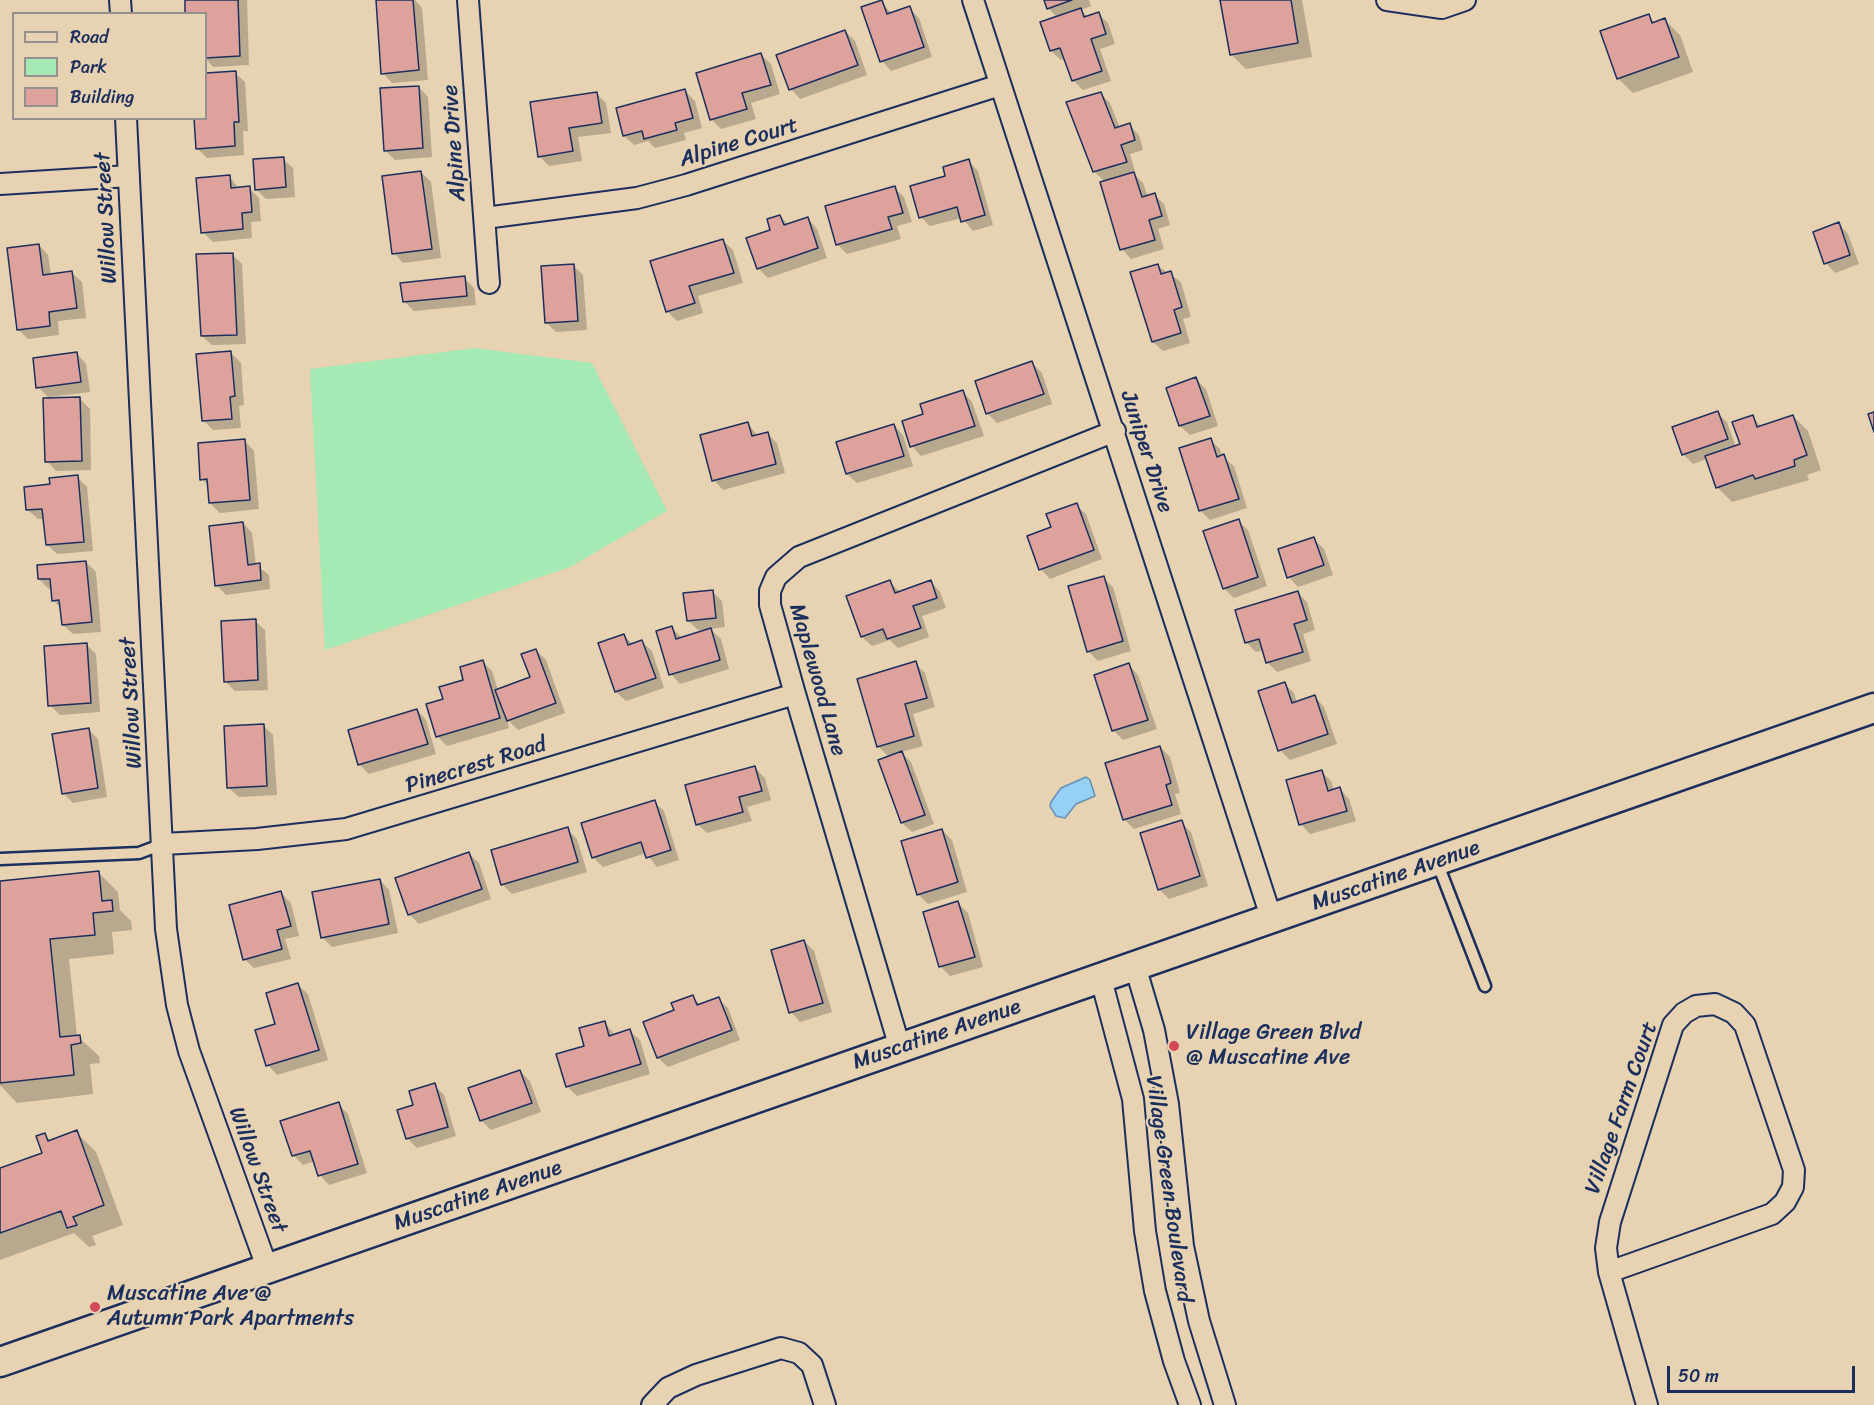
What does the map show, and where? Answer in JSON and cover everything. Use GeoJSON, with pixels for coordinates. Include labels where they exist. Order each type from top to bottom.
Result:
{"type":"FeatureCollection","features":[{"type":"Feature","properties":{"kind":"main road","name":"Muscatine Avenue"},"geometry":{"type":"LineString","coordinates":[[0,1362],[1272,920],[1874,708]]}},
{"type":"Feature","properties":{"kind":"street","name":"Alpine Drive"},"geometry":{"type":"LineString","coordinates":[[468,0],[489,283]]}},
{"type":"Feature","properties":{"kind":"street","name":"Juniper Drive"},"geometry":{"type":"LineString","coordinates":[[973,0],[1115,431],[1272,920]]}},
{"type":"Feature","properties":{"kind":"street"},"geometry":{"type":"LineString","coordinates":[[1387,0],[1442,8],[1466,0]]}},
{"type":"Feature","properties":{"kind":"street","name":"Alpine Court"},"geometry":{"type":"LineString","coordinates":[[485,218],[647,195],[1000,85]]}},
{"type":"Feature","properties":{"kind":"street","name":"Willow Street"},"geometry":{"type":"LineString","coordinates":[[126,120],[166,929],[177,1005],[189,1051],[268,1270]]}},
{"type":"Feature","properties":{"kind":"street"},"geometry":{"type":"LineString","coordinates":[[0,184],[129,176]]}},
{"type":"Feature","properties":{"kind":"street","name":"Maplewood Lane"},"geometry":{"type":"LineString","coordinates":[[900,1048],[795,694],[770,605],[770,591],[776,577],[785,566],[817,549],[1115,431]]}},
{"type":"Feature","properties":{"kind":"street","name":"Pinecrest Road"},"geometry":{"type":"LineString","coordinates":[[163,844],[257,839],[346,829],[795,694]]}},
{"type":"Feature","properties":{"kind":"street","name":"Village Green Boulevard"},"geometry":{"type":"LineString","coordinates":[[1136,966],[1154,1030],[1168,1104],[1183,1246],[1199,1321],[1225,1405]]}},
{"type":"Feature","properties":{"kind":"street","name":"Village Green Boulevard"},"geometry":{"type":"LineString","coordinates":[[1101,979],[1133,1099],[1145,1231],[1155,1291],[1174,1360],[1190,1405]]}},
{"type":"Feature","properties":{"kind":"street","name":"Village Farm Court"},"geometry":{"type":"LineString","coordinates":[[1609,1272],[1772,1214],[1785,1202],[1793,1187],[1794,1170],[1744,1025],[1734,1013],[1722,1006],[1696,1006],[1684,1012],[1673,1025],[1610,1222],[1606,1248],[1609,1272],[1647,1405]]}},
{"type":"Feature","properties":{"kind":"street"},"geometry":{"type":"LineString","coordinates":[[652,1405],[657,1397],[668,1389],[696,1375],[782,1348],[799,1353],[812,1365],[825,1405]]}},
{"type":"Feature","properties":{"kind":"lane"},"geometry":{"type":"LineString","coordinates":[[0,859],[139,853],[163,844]]}},
{"type":"Feature","properties":{"kind":"lane"},"geometry":{"type":"LineString","coordinates":[[1437,862],[1485,986]]}},
{"type":"Feature","properties":{"kind":"green space"},"geometry":{"type":"Polygon","coordinates":[[[475,348],[592,363],[667,511],[570,567],[325,650],[310,369],[475,348]]]}},
{"type":"Feature","properties":{"kind":"water"},"geometry":{"type":"Polygon","coordinates":[[[1086,777],[1090,780],[1095,796],[1076,804],[1065,818],[1056,816],[1050,806],[1061,788],[1086,777]]]}},
{"type":"Feature","properties":{"kind":"building"},"geometry":{"type":"Polygon","coordinates":[[[185,0],[238,0],[240,56],[207,58],[207,12],[185,12],[185,0]]]}},
{"type":"Feature","properties":{"kind":"building"},"geometry":{"type":"Polygon","coordinates":[[[376,0],[413,0],[419,70],[381,74],[376,0]]]}},
{"type":"Feature","properties":{"kind":"building"},"geometry":{"type":"Polygon","coordinates":[[[882,0],[887,14],[910,6],[924,47],[880,62],[861,7],[882,0]]]}},
{"type":"Feature","properties":{"kind":"building"},"geometry":{"type":"Polygon","coordinates":[[[1044,0],[1072,0],[1047,9],[1044,0]]]}},
{"type":"Feature","properties":{"kind":"building"},"geometry":{"type":"Polygon","coordinates":[[[1220,0],[1291,0],[1298,43],[1230,55],[1220,0]]]}},
{"type":"Feature","properties":{"kind":"building"},"geometry":{"type":"Polygon","coordinates":[[[1081,8],[1084,17],[1099,12],[1106,34],[1091,39],[1102,71],[1072,81],[1060,48],[1050,51],[1040,22],[1081,8]]]}},
{"type":"Feature","properties":{"kind":"building"},"geometry":{"type":"Polygon","coordinates":[[[1649,14],[1652,23],[1665,18],[1679,57],[1617,79],[1600,31],[1649,14]]]}},
{"type":"Feature","properties":{"kind":"building"},"geometry":{"type":"Polygon","coordinates":[[[845,30],[858,65],[789,90],[776,55],[845,30]]]}},
{"type":"Feature","properties":{"kind":"building"},"geometry":{"type":"Polygon","coordinates":[[[761,53],[771,85],[742,93],[747,109],[710,120],[696,73],[761,53]]]}},
{"type":"Feature","properties":{"kind":"building"},"geometry":{"type":"Polygon","coordinates":[[[236,71],[239,122],[234,122],[235,146],[196,149],[194,120],[207,120],[207,73],[236,71]]]}},
{"type":"Feature","properties":{"kind":"building"},"geometry":{"type":"Polygon","coordinates":[[[419,86],[423,148],[384,151],[380,88],[419,86]]]}},
{"type":"Feature","properties":{"kind":"building"},"geometry":{"type":"Polygon","coordinates":[[[685,89],[693,118],[675,123],[677,130],[644,139],[642,131],[623,136],[616,108],[685,89]]]}},
{"type":"Feature","properties":{"kind":"building"},"geometry":{"type":"Polygon","coordinates":[[[597,92],[602,123],[569,128],[573,151],[538,157],[530,102],[597,92]]]}},
{"type":"Feature","properties":{"kind":"building"},"geometry":{"type":"Polygon","coordinates":[[[1101,92],[1115,128],[1130,123],[1135,140],[1121,145],[1127,162],[1093,172],[1066,102],[1101,92]]]}},
{"type":"Feature","properties":{"kind":"building"},"geometry":{"type":"Polygon","coordinates":[[[284,157],[286,187],[255,190],[253,159],[284,157]]]}},
{"type":"Feature","properties":{"kind":"building"},"geometry":{"type":"Polygon","coordinates":[[[969,159],[985,215],[961,222],[957,207],[919,218],[910,186],[945,176],[943,167],[969,159]]]}},
{"type":"Feature","properties":{"kind":"building"},"geometry":{"type":"Polygon","coordinates":[[[421,171],[432,249],[392,254],[382,176],[421,171]]]}},
{"type":"Feature","properties":{"kind":"building"},"geometry":{"type":"Polygon","coordinates":[[[1134,172],[1142,197],[1155,193],[1162,216],[1149,220],[1155,240],[1120,250],[1100,182],[1134,172]]]}},
{"type":"Feature","properties":{"kind":"building"},"geometry":{"type":"Polygon","coordinates":[[[230,175],[231,188],[250,186],[252,212],[242,213],[243,229],[201,233],[196,178],[230,175]]]}},
{"type":"Feature","properties":{"kind":"building"},"geometry":{"type":"Polygon","coordinates":[[[895,186],[903,213],[888,217],[892,229],[836,245],[825,206],[895,186]]]}},
{"type":"Feature","properties":{"kind":"building"},"geometry":{"type":"Polygon","coordinates":[[[780,215],[784,225],[808,217],[818,248],[757,269],[746,238],[770,230],[767,219],[780,215]]]}},
{"type":"Feature","properties":{"kind":"building"},"geometry":{"type":"Polygon","coordinates":[[[1839,222],[1850,255],[1824,264],[1813,232],[1839,222]]]}},
{"type":"Feature","properties":{"kind":"building"},"geometry":{"type":"Polygon","coordinates":[[[723,239],[734,273],[689,286],[695,303],[666,312],[650,261],[723,239]]]}},
{"type":"Feature","properties":{"kind":"building"},"geometry":{"type":"Polygon","coordinates":[[[39,244],[43,275],[72,271],[77,308],[49,312],[50,326],[17,330],[7,248],[39,244]]]}},
{"type":"Feature","properties":{"kind":"building"},"geometry":{"type":"Polygon","coordinates":[[[233,253],[237,335],[201,336],[196,254],[233,253]]]}},
{"type":"Feature","properties":{"kind":"building"},"geometry":{"type":"Polygon","coordinates":[[[574,264],[578,321],[545,323],[541,266],[574,264]]]}},
{"type":"Feature","properties":{"kind":"building"},"geometry":{"type":"Polygon","coordinates":[[[1158,264],[1161,274],[1171,271],[1182,307],[1174,310],[1181,333],[1152,342],[1130,272],[1158,264]]]}},
{"type":"Feature","properties":{"kind":"building"},"geometry":{"type":"Polygon","coordinates":[[[465,276],[467,296],[403,302],[400,283],[465,276]]]}},
{"type":"Feature","properties":{"kind":"building"},"geometry":{"type":"Polygon","coordinates":[[[231,351],[235,396],[230,397],[232,419],[202,421],[196,354],[231,351]]]}},
{"type":"Feature","properties":{"kind":"building"},"geometry":{"type":"Polygon","coordinates":[[[77,352],[81,382],[36,388],[33,358],[77,352]]]}},
{"type":"Feature","properties":{"kind":"building"},"geometry":{"type":"Polygon","coordinates":[[[1032,361],[1044,394],[986,414],[975,381],[1032,361]]]}},
{"type":"Feature","properties":{"kind":"building"},"geometry":{"type":"Polygon","coordinates":[[[1196,377],[1210,416],[1179,426],[1166,388],[1196,377]]]}},
{"type":"Feature","properties":{"kind":"building"},"geometry":{"type":"Polygon","coordinates":[[[963,390],[975,426],[910,447],[902,421],[923,414],[920,404],[963,390]]]}},
{"type":"Feature","properties":{"kind":"building"},"geometry":{"type":"Polygon","coordinates":[[[80,397],[82,461],[45,462],[43,398],[80,397]]]}},
{"type":"Feature","properties":{"kind":"building"},"geometry":{"type":"Polygon","coordinates":[[[1718,411],[1728,439],[1682,455],[1672,427],[1718,411]]]}},
{"type":"Feature","properties":{"kind":"building"},"geometry":{"type":"Polygon","coordinates":[[[1874,412],[1874,432],[1868,414],[1874,412]]]}},
{"type":"Feature","properties":{"kind":"building"},"geometry":{"type":"Polygon","coordinates":[[[1753,415],[1757,427],[1793,415],[1807,455],[1794,460],[1795,466],[1755,479],[1753,475],[1716,488],[1705,456],[1740,444],[1732,422],[1753,415]]]}},
{"type":"Feature","properties":{"kind":"building"},"geometry":{"type":"Polygon","coordinates":[[[748,422],[752,436],[768,432],[776,464],[712,481],[700,435],[748,422]]]}},
{"type":"Feature","properties":{"kind":"building"},"geometry":{"type":"Polygon","coordinates":[[[894,424],[904,456],[846,474],[836,442],[894,424]]]}},
{"type":"Feature","properties":{"kind":"building"},"geometry":{"type":"Polygon","coordinates":[[[1211,438],[1217,457],[1224,454],[1239,499],[1199,511],[1179,448],[1211,438]]]}},
{"type":"Feature","properties":{"kind":"building"},"geometry":{"type":"Polygon","coordinates":[[[245,439],[250,500],[209,503],[207,479],[200,480],[198,443],[245,439]]]}},
{"type":"Feature","properties":{"kind":"building"},"geometry":{"type":"Polygon","coordinates":[[[78,475],[84,542],[46,545],[42,509],[26,510],[24,487],[50,484],[49,478],[78,475]]]}},
{"type":"Feature","properties":{"kind":"building"},"geometry":{"type":"Polygon","coordinates":[[[1077,503],[1094,550],[1039,570],[1027,536],[1051,527],[1046,514],[1077,503]]]}},
{"type":"Feature","properties":{"kind":"building"},"geometry":{"type":"Polygon","coordinates":[[[1239,519],[1258,577],[1223,589],[1203,531],[1239,519]]]}},
{"type":"Feature","properties":{"kind":"building"},"geometry":{"type":"Polygon","coordinates":[[[243,522],[248,565],[260,563],[261,580],[215,586],[209,526],[243,522]]]}},
{"type":"Feature","properties":{"kind":"building"},"geometry":{"type":"Polygon","coordinates":[[[1314,537],[1324,565],[1287,578],[1278,549],[1314,537]]]}},
{"type":"Feature","properties":{"kind":"building"},"geometry":{"type":"Polygon","coordinates":[[[86,561],[92,622],[62,625],[59,600],[52,601],[50,579],[38,579],[37,565],[86,561]]]}},
{"type":"Feature","properties":{"kind":"building"},"geometry":{"type":"Polygon","coordinates":[[[1104,576],[1123,641],[1087,652],[1068,586],[1104,576]]]}},
{"type":"Feature","properties":{"kind":"building"},"geometry":{"type":"Polygon","coordinates":[[[890,580],[895,593],[931,580],[937,598],[913,606],[921,628],[887,639],[883,629],[861,637],[846,596],[890,580]]]}},
{"type":"Feature","properties":{"kind":"building"},"geometry":{"type":"Polygon","coordinates":[[[713,590],[716,618],[687,621],[683,593],[713,590]]]}},
{"type":"Feature","properties":{"kind":"building"},"geometry":{"type":"Polygon","coordinates":[[[1298,591],[1307,620],[1294,624],[1303,652],[1266,663],[1259,639],[1245,643],[1235,610],[1298,591]]]}},
{"type":"Feature","properties":{"kind":"building"},"geometry":{"type":"Polygon","coordinates":[[[256,619],[258,680],[224,682],[221,621],[256,619]]]}},
{"type":"Feature","properties":{"kind":"building"},"geometry":{"type":"Polygon","coordinates":[[[672,626],[676,639],[711,628],[720,660],[669,675],[656,631],[672,626]]]}},
{"type":"Feature","properties":{"kind":"building"},"geometry":{"type":"Polygon","coordinates":[[[624,634],[628,645],[642,640],[656,678],[615,692],[598,643],[624,634]]]}},
{"type":"Feature","properties":{"kind":"building"},"geometry":{"type":"Polygon","coordinates":[[[87,643],[91,703],[48,706],[44,646],[87,643]]]}},
{"type":"Feature","properties":{"kind":"building"},"geometry":{"type":"Polygon","coordinates":[[[536,649],[556,703],[507,721],[495,690],[530,677],[521,654],[536,649]]]}},
{"type":"Feature","properties":{"kind":"building"},"geometry":{"type":"Polygon","coordinates":[[[483,660],[500,718],[436,737],[426,704],[443,699],[439,687],[463,680],[460,667],[483,660]]]}},
{"type":"Feature","properties":{"kind":"building"},"geometry":{"type":"Polygon","coordinates":[[[916,661],[927,698],[905,704],[914,736],[877,747],[857,679],[916,661]]]}},
{"type":"Feature","properties":{"kind":"building"},"geometry":{"type":"Polygon","coordinates":[[[1129,663],[1148,720],[1112,731],[1094,675],[1129,663]]]}},
{"type":"Feature","properties":{"kind":"building"},"geometry":{"type":"Polygon","coordinates":[[[1285,682],[1292,703],[1315,695],[1328,734],[1278,751],[1258,691],[1285,682]]]}},
{"type":"Feature","properties":{"kind":"building"},"geometry":{"type":"Polygon","coordinates":[[[417,709],[428,744],[358,765],[348,730],[417,709]]]}},
{"type":"Feature","properties":{"kind":"building"},"geometry":{"type":"Polygon","coordinates":[[[264,724],[267,786],[227,788],[224,726],[264,724]]]}},
{"type":"Feature","properties":{"kind":"building"},"geometry":{"type":"Polygon","coordinates":[[[89,728],[98,788],[62,794],[52,734],[89,728]]]}},
{"type":"Feature","properties":{"kind":"building"},"geometry":{"type":"Polygon","coordinates":[[[1160,746],[1171,783],[1166,785],[1172,805],[1123,820],[1105,763],[1160,746]]]}},
{"type":"Feature","properties":{"kind":"building"},"geometry":{"type":"Polygon","coordinates":[[[902,751],[925,815],[901,823],[878,760],[902,751]]]}},
{"type":"Feature","properties":{"kind":"building"},"geometry":{"type":"Polygon","coordinates":[[[755,766],[762,791],[739,797],[743,812],[696,825],[685,785],[755,766]]]}},
{"type":"Feature","properties":{"kind":"building"},"geometry":{"type":"Polygon","coordinates":[[[1322,770],[1328,791],[1340,787],[1347,811],[1299,825],[1286,780],[1322,770]]]}},
{"type":"Feature","properties":{"kind":"building"},"geometry":{"type":"Polygon","coordinates":[[[655,800],[671,850],[646,858],[641,842],[592,858],[581,823],[655,800]]]}},
{"type":"Feature","properties":{"kind":"building"},"geometry":{"type":"Polygon","coordinates":[[[1182,820],[1200,876],[1158,890],[1140,833],[1182,820]]]}},
{"type":"Feature","properties":{"kind":"building"},"geometry":{"type":"Polygon","coordinates":[[[568,827],[578,862],[501,885],[491,850],[568,827]]]}},
{"type":"Feature","properties":{"kind":"building"},"geometry":{"type":"Polygon","coordinates":[[[942,829],[958,882],[917,895],[901,841],[942,829]]]}},
{"type":"Feature","properties":{"kind":"building"},"geometry":{"type":"Polygon","coordinates":[[[469,852],[482,889],[408,915],[395,878],[469,852]]]}},
{"type":"Feature","properties":{"kind":"building"},"geometry":{"type":"Polygon","coordinates":[[[99,871],[102,901],[112,900],[113,911],[93,913],[95,935],[50,939],[60,1037],[80,1035],[81,1043],[71,1045],[74,1075],[0,1083],[0,881],[99,871]]]}},
{"type":"Feature","properties":{"kind":"building"},"geometry":{"type":"Polygon","coordinates":[[[380,879],[389,924],[321,938],[312,892],[380,879]]]}},
{"type":"Feature","properties":{"kind":"building"},"geometry":{"type":"Polygon","coordinates":[[[281,891],[291,926],[277,930],[282,949],[243,960],[229,905],[281,891]]]}},
{"type":"Feature","properties":{"kind":"building"},"geometry":{"type":"Polygon","coordinates":[[[958,901],[975,957],[939,967],[923,912],[958,901]]]}},
{"type":"Feature","properties":{"kind":"building"},"geometry":{"type":"Polygon","coordinates":[[[804,940],[823,1003],[789,1013],[771,950],[804,940]]]}},
{"type":"Feature","properties":{"kind":"building"},"geometry":{"type":"Polygon","coordinates":[[[298,983],[319,1050],[266,1066],[255,1030],[275,1024],[266,993],[298,983]]]}},
{"type":"Feature","properties":{"kind":"building"},"geometry":{"type":"Polygon","coordinates":[[[693,995],[697,1005],[719,997],[732,1030],[657,1058],[643,1022],[674,1010],[671,1003],[693,995]]]}},
{"type":"Feature","properties":{"kind":"building"},"geometry":{"type":"Polygon","coordinates":[[[605,1021],[609,1036],[630,1029],[641,1064],[566,1087],[556,1054],[584,1046],[579,1028],[605,1021]]]}},
{"type":"Feature","properties":{"kind":"building"},"geometry":{"type":"Polygon","coordinates":[[[520,1070],[532,1103],[480,1121],[468,1088],[520,1070]]]}},
{"type":"Feature","properties":{"kind":"building"},"geometry":{"type":"Polygon","coordinates":[[[435,1083],[448,1127],[406,1139],[397,1110],[413,1105],[409,1091],[435,1083]]]}},
{"type":"Feature","properties":{"kind":"building"},"geometry":{"type":"Polygon","coordinates":[[[339,1102],[358,1164],[318,1176],[310,1151],[292,1156],[280,1121],[339,1102]]]}},
{"type":"Feature","properties":{"kind":"building"},"geometry":{"type":"Polygon","coordinates":[[[77,1130],[104,1205],[73,1217],[77,1225],[67,1228],[61,1211],[0,1233],[0,1168],[42,1153],[36,1136],[45,1133],[48,1141],[77,1130]]]}},
{"type":"Feature","properties":{"kind":"place","name":"Village Green Blvd @ Muscatine Ave"},"geometry":{"type":"Point","coordinates":[1174,1046]}},
{"type":"Feature","properties":{"kind":"place","name":"Muscatine Ave @ Autumn Park Apartments"},"geometry":{"type":"Point","coordinates":[95,1307]}}]}
